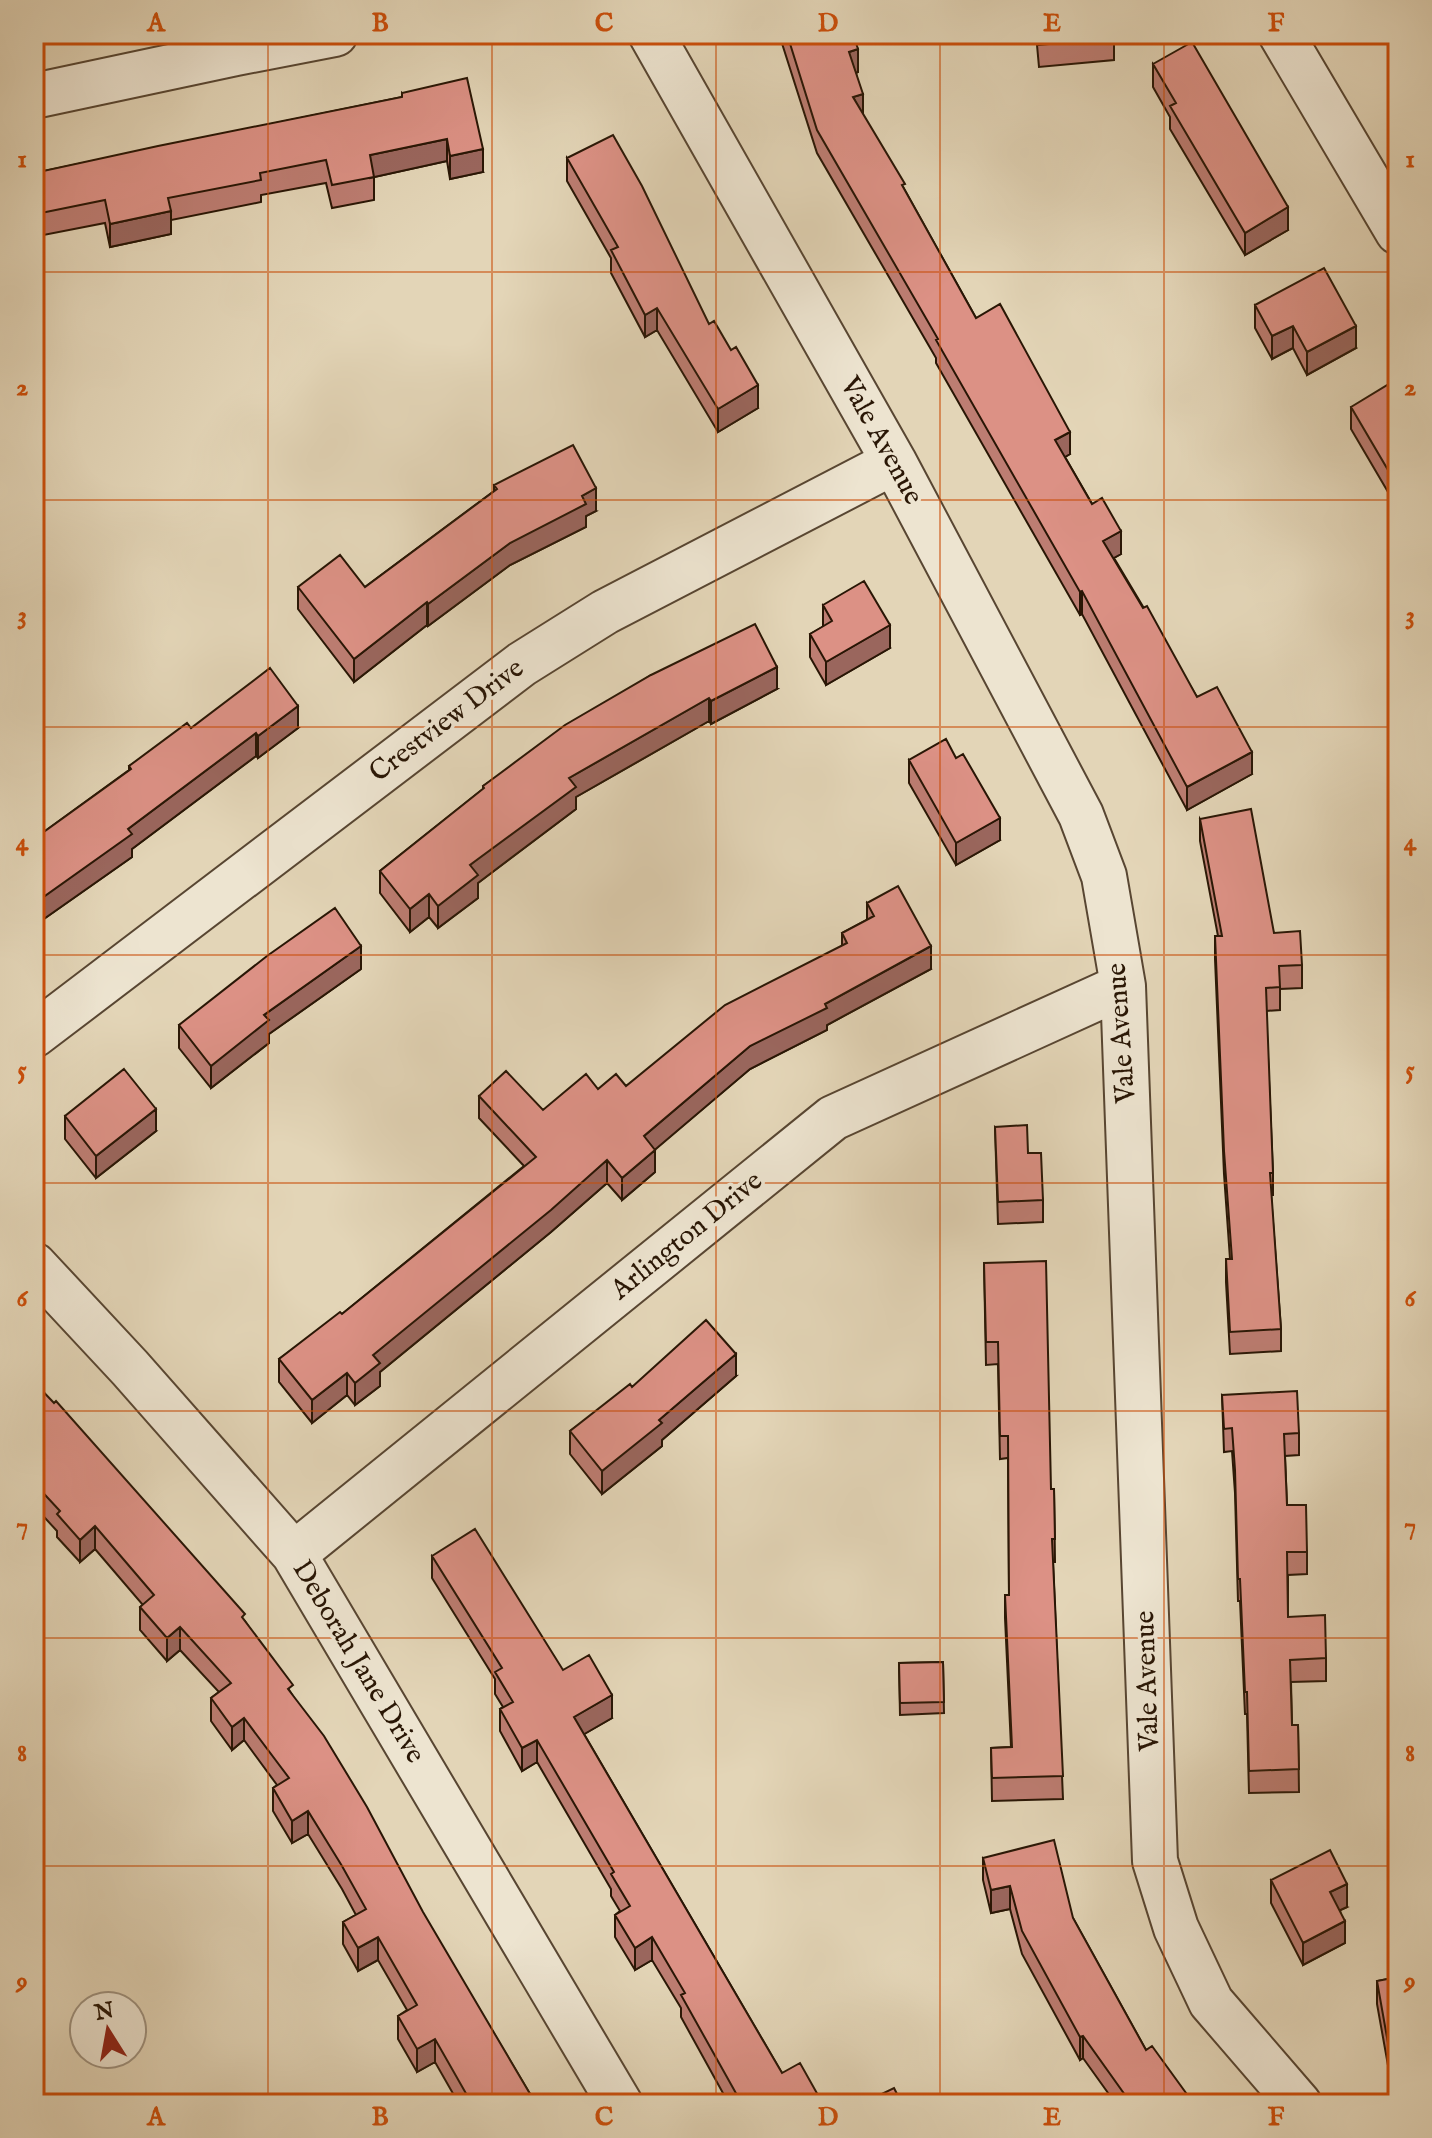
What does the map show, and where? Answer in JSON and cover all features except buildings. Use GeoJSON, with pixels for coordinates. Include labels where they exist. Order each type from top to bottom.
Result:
{"type":"FeatureCollection","features":[{"type":"Feature","properties":{"kind":"street"},"geometry":{"type":"LineString","coordinates":[[34,96],[234,43],[335,34]]}},
{"type":"Feature","properties":{"kind":"street","name":"Vale Avenue"},"geometry":{"type":"LineString","coordinates":[[651,34],[894,462],[1081,815],[1104,876],[1123,986],[1155,1861],[1176,1928],[1211,2002],[1299,2104]]}},
{"type":"Feature","properties":{"kind":"street"},"geometry":{"type":"LineString","coordinates":[[1281,34],[1398,232]]}},
{"type":"Feature","properties":{"kind":"street","name":"Crestview Drive"},"geometry":{"type":"LineString","coordinates":[[34,1035],[522,664],[605,612],[894,462]]}},
{"type":"Feature","properties":{"kind":"street","name":"Arlington Drive"},"geometry":{"type":"LineString","coordinates":[[294,1554],[833,1118],[1123,986]]}},
{"type":"Feature","properties":{"kind":"street","name":"Deborah Jane Drive"},"geometry":{"type":"LineString","coordinates":[[34,1265],[130,1368],[294,1554],[620,2104]]}}]}
